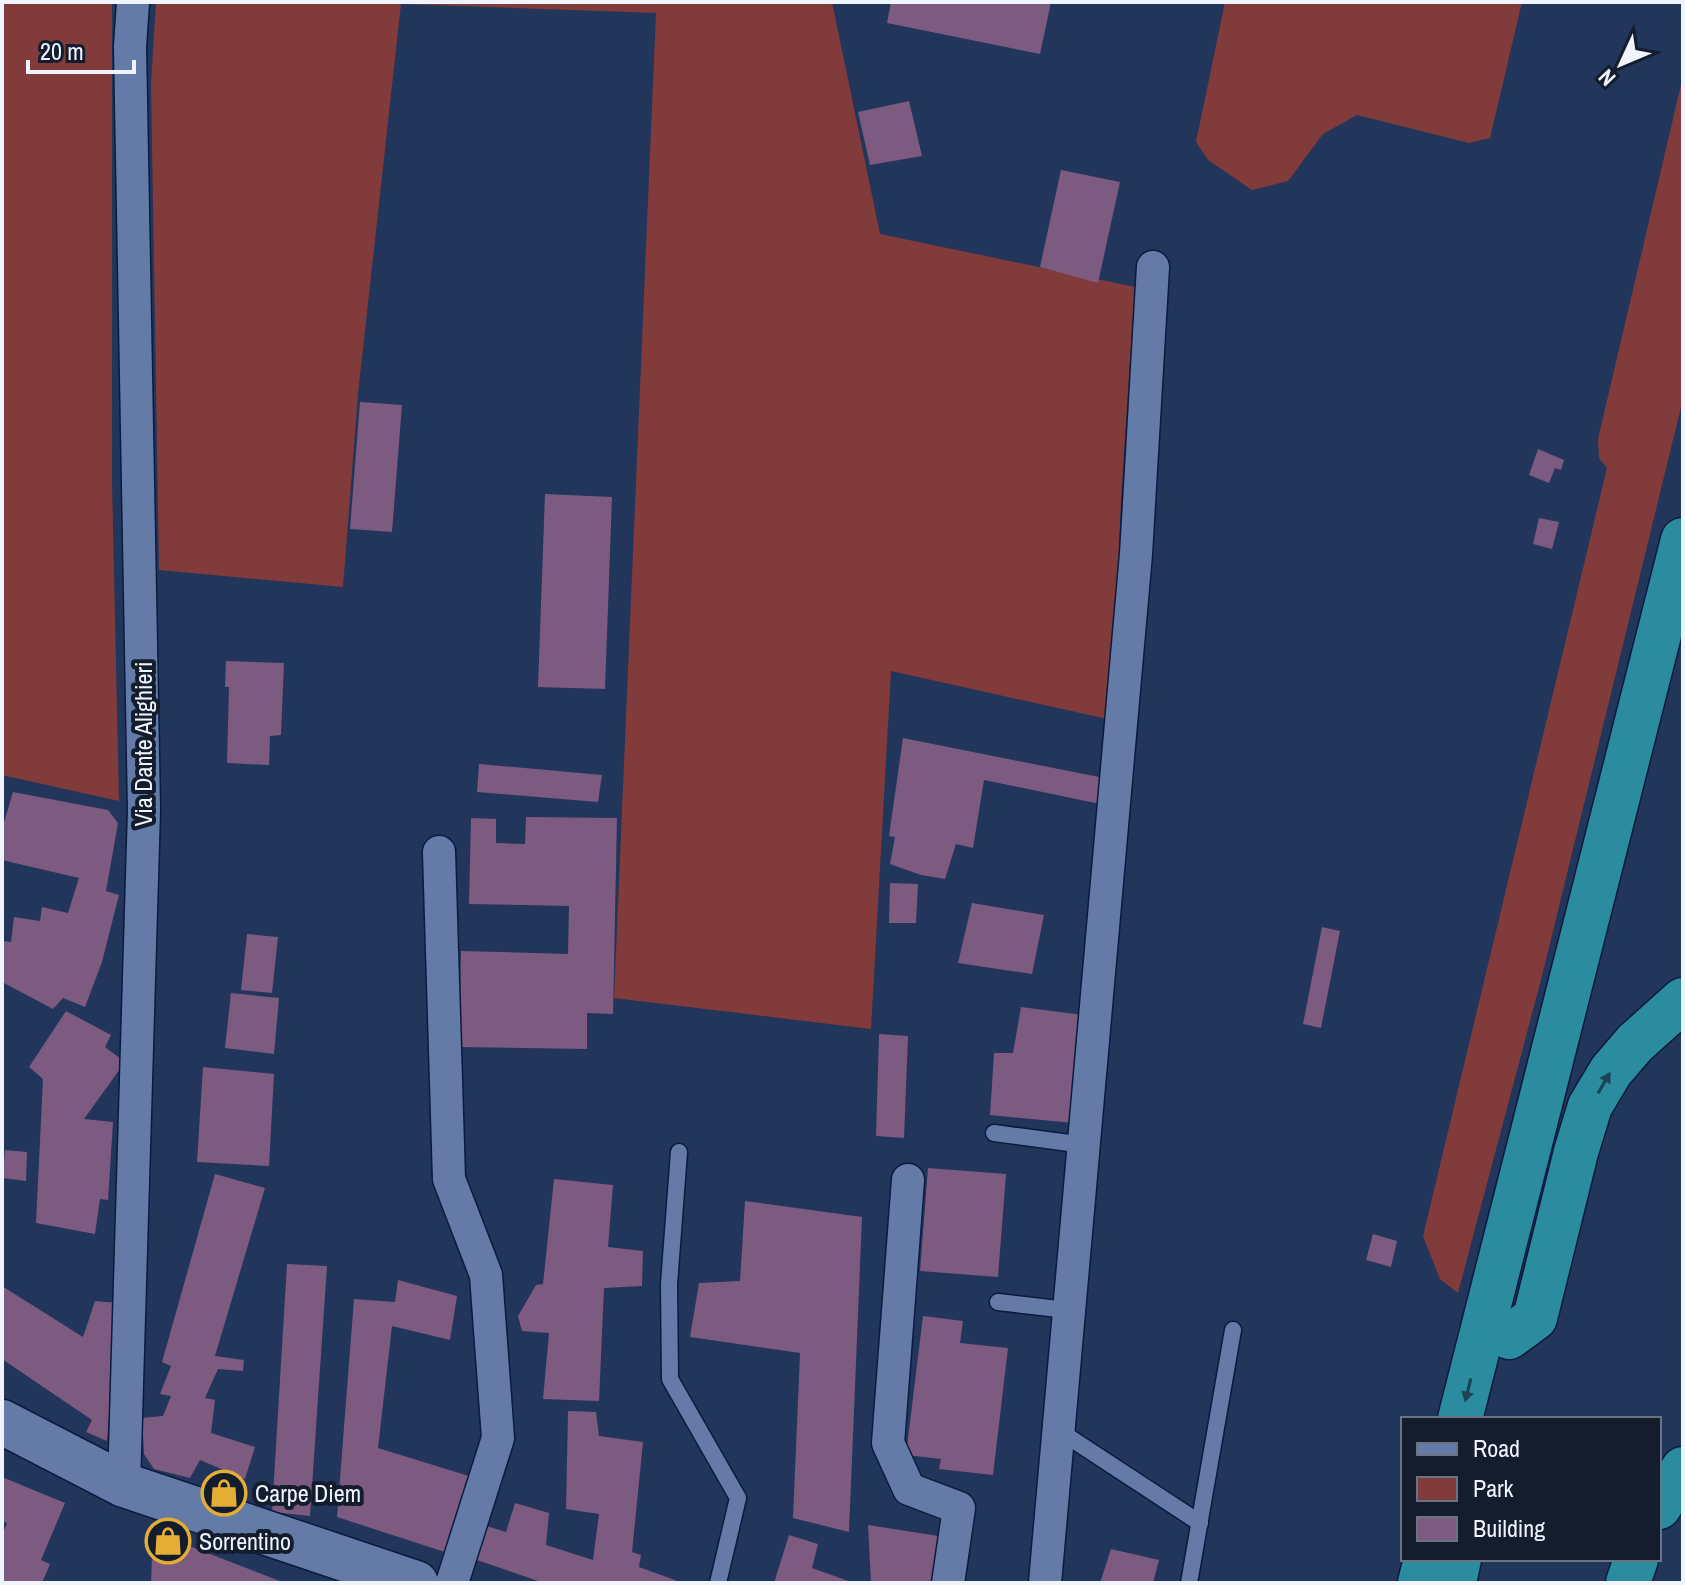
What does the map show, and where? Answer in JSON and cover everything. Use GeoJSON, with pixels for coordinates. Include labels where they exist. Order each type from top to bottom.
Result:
{"type":"FeatureCollection","features":[{"type":"Feature","properties":{"kind":"highway"},"geometry":{"type":"LineString","coordinates":[[1490,1417],[1683,540]]}},
{"type":"Feature","properties":{"kind":"highway"},"geometry":{"type":"LineString","coordinates":[[1511,1320],[1683,645]]}},
{"type":"Feature","properties":{"kind":"highway"},"geometry":{"type":"LineString","coordinates":[[1461,1417],[1511,1320],[1576,1152],[1590,1106],[1611,1071],[1635,1043],[1683,1000]]}},
{"type":"Feature","properties":{"kind":"highway"},"geometry":{"type":"LineString","coordinates":[[1661,1504],[1683,1469]]}},
{"type":"Feature","properties":{"kind":"highway"},"geometry":{"type":"LineString","coordinates":[[1420,1583],[1426,1561]]}},
{"type":"Feature","properties":{"kind":"highway"},"geometry":{"type":"LineString","coordinates":[[1454,1583],[1459,1561]]}},
{"type":"Feature","properties":{"kind":"highway"},"geometry":{"type":"LineString","coordinates":[[1628,1583],[1635,1561]]}},
{"type":"Feature","properties":{"kind":"main road"},"geometry":{"type":"LineString","coordinates":[[2,1422],[124,1485],[416,1583]]}},
{"type":"Feature","properties":{"kind":"street","name":"Via Dante Alighieri"},"geometry":{"type":"LineString","coordinates":[[124,1485],[144,810],[130,62],[133,2]]}},
{"type":"Feature","properties":{"kind":"street"},"geometry":{"type":"LineString","coordinates":[[1045,1583],[1136,554],[1153,267]]}},
{"type":"Feature","properties":{"kind":"street"},"geometry":{"type":"LineString","coordinates":[[439,852],[449,1179],[486,1275],[498,1438],[452,1583]]}},
{"type":"Feature","properties":{"kind":"street"},"geometry":{"type":"LineString","coordinates":[[908,1180],[888,1443],[909,1489],[959,1508],[948,1583]]}},
{"type":"Feature","properties":{"kind":"lane"},"geometry":{"type":"LineString","coordinates":[[994,1133],[1084,1145]]}},
{"type":"Feature","properties":{"kind":"lane"},"geometry":{"type":"LineString","coordinates":[[679,1152],[669,1284],[670,1379],[738,1498],[718,1583]]}},
{"type":"Feature","properties":{"kind":"lane"},"geometry":{"type":"LineString","coordinates":[[998,1302],[1067,1310]]}},
{"type":"Feature","properties":{"kind":"lane"},"geometry":{"type":"LineString","coordinates":[[1189,1583],[1233,1330]]}},
{"type":"Feature","properties":{"kind":"lane"},"geometry":{"type":"LineString","coordinates":[[1058,1430],[1200,1523]]}},
{"type":"Feature","properties":{"kind":"green space"},"geometry":{"type":"Polygon","coordinates":[[[2,2],[112,2],[112,482],[119,801],[2,775],[2,2]]]}},
{"type":"Feature","properties":{"kind":"green space"},"geometry":{"type":"Polygon","coordinates":[[[156,2],[832,2],[880,234],[1135,287],[1121,500],[1112,720],[891,671],[871,1029],[614,998],[656,13],[401,4],[358,394],[343,587],[159,570],[151,83],[156,2]]]}},
{"type":"Feature","properties":{"kind":"green space"},"geometry":{"type":"Polygon","coordinates":[[[1225,2],[1522,2],[1490,138],[1469,143],[1357,115],[1323,134],[1288,181],[1252,190],[1208,160],[1196,142],[1225,2]]]}},
{"type":"Feature","properties":{"kind":"green space"},"geometry":{"type":"Polygon","coordinates":[[[1683,76],[1683,399],[1542,976],[1458,1293],[1440,1279],[1423,1236],[1607,468],[1599,458],[1598,439],[1683,76]]]}},
{"type":"Feature","properties":{"kind":"building"},"geometry":{"type":"Polygon","coordinates":[[[891,2],[1051,2],[1040,54],[887,23],[891,2]]]}},
{"type":"Feature","properties":{"kind":"building"},"geometry":{"type":"Polygon","coordinates":[[[909,101],[922,156],[870,165],[858,112],[909,101]]]}},
{"type":"Feature","properties":{"kind":"building"},"geometry":{"type":"Polygon","coordinates":[[[1061,170],[1120,182],[1098,283],[1040,267],[1061,170]]]}},
{"type":"Feature","properties":{"kind":"building"},"geometry":{"type":"Polygon","coordinates":[[[360,402],[402,405],[392,532],[350,529],[360,402]]]}},
{"type":"Feature","properties":{"kind":"building"},"geometry":{"type":"Polygon","coordinates":[[[1538,449],[1564,460],[1561,470],[1555,468],[1549,483],[1529,475],[1538,449]]]}},
{"type":"Feature","properties":{"kind":"building"},"geometry":{"type":"Polygon","coordinates":[[[545,494],[612,497],[605,689],[538,687],[545,494]]]}},
{"type":"Feature","properties":{"kind":"building"},"geometry":{"type":"Polygon","coordinates":[[[1539,518],[1559,522],[1552,549],[1533,544],[1539,518]]]}},
{"type":"Feature","properties":{"kind":"building"},"geometry":{"type":"Polygon","coordinates":[[[226,661],[284,663],[281,735],[270,736],[269,765],[227,763],[229,687],[225,687],[226,661]]]}},
{"type":"Feature","properties":{"kind":"building"},"geometry":{"type":"Polygon","coordinates":[[[903,738],[1109,779],[1105,805],[984,780],[973,848],[956,844],[945,879],[921,875],[890,864],[895,837],[889,836],[903,738]]]}},
{"type":"Feature","properties":{"kind":"building"},"geometry":{"type":"Polygon","coordinates":[[[479,764],[602,775],[598,802],[477,792],[479,764]]]}},
{"type":"Feature","properties":{"kind":"building"},"geometry":{"type":"Polygon","coordinates":[[[13,792],[108,810],[118,823],[106,891],[119,895],[102,962],[85,1007],[63,998],[53,1009],[2,982],[2,941],[11,942],[14,917],[40,921],[42,907],[68,913],[79,878],[2,860],[2,829],[13,792]]]}},
{"type":"Feature","properties":{"kind":"building"},"geometry":{"type":"Polygon","coordinates":[[[526,817],[617,818],[613,1014],[587,1013],[587,1049],[459,1047],[461,951],[568,954],[569,906],[469,904],[471,818],[496,819],[496,843],[525,844],[526,817]]]}},
{"type":"Feature","properties":{"kind":"building"},"geometry":{"type":"Polygon","coordinates":[[[890,883],[918,884],[916,923],[889,923],[890,883]]]}},
{"type":"Feature","properties":{"kind":"building"},"geometry":{"type":"Polygon","coordinates":[[[972,903],[1044,915],[1032,974],[958,963],[972,903]]]}},
{"type":"Feature","properties":{"kind":"building"},"geometry":{"type":"Polygon","coordinates":[[[1322,927],[1340,931],[1321,1028],[1303,1024],[1322,927]]]}},
{"type":"Feature","properties":{"kind":"building"},"geometry":{"type":"Polygon","coordinates":[[[247,934],[278,937],[272,993],[241,990],[247,934]]]}},
{"type":"Feature","properties":{"kind":"building"},"geometry":{"type":"Polygon","coordinates":[[[231,993],[279,998],[274,1054],[225,1048],[231,993]]]}},
{"type":"Feature","properties":{"kind":"building"},"geometry":{"type":"Polygon","coordinates":[[[1021,1007],[1091,1016],[1084,1124],[990,1115],[994,1053],[1013,1053],[1021,1007]]]}},
{"type":"Feature","properties":{"kind":"building"},"geometry":{"type":"Polygon","coordinates":[[[66,1011],[111,1035],[105,1047],[125,1062],[84,1119],[113,1122],[108,1200],[100,1199],[95,1234],[36,1223],[43,1079],[29,1067],[66,1011]]]}},
{"type":"Feature","properties":{"kind":"building"},"geometry":{"type":"Polygon","coordinates":[[[879,1034],[908,1036],[904,1138],[876,1136],[879,1034]]]}},
{"type":"Feature","properties":{"kind":"building"},"geometry":{"type":"Polygon","coordinates":[[[203,1067],[274,1074],[269,1166],[197,1162],[203,1067]]]}},
{"type":"Feature","properties":{"kind":"building"},"geometry":{"type":"Polygon","coordinates":[[[5,1150],[27,1152],[26,1181],[3,1178],[5,1150]]]}},
{"type":"Feature","properties":{"kind":"building"},"geometry":{"type":"Polygon","coordinates":[[[928,1168],[1006,1174],[998,1277],[920,1271],[928,1168]]]}},
{"type":"Feature","properties":{"kind":"building"},"geometry":{"type":"Polygon","coordinates":[[[215,1174],[265,1188],[215,1356],[244,1360],[243,1371],[218,1369],[205,1398],[215,1400],[211,1433],[255,1447],[245,1479],[200,1460],[190,1478],[154,1469],[144,1454],[142,1418],[163,1416],[171,1396],[160,1394],[171,1366],[162,1362],[215,1174]]]}},
{"type":"Feature","properties":{"kind":"building"},"geometry":{"type":"Polygon","coordinates":[[[554,1179],[613,1185],[608,1247],[643,1251],[642,1286],[604,1288],[599,1401],[543,1399],[549,1333],[522,1331],[518,1316],[536,1285],[543,1284],[554,1179]]]}},
{"type":"Feature","properties":{"kind":"building"},"geometry":{"type":"Polygon","coordinates":[[[745,1201],[862,1217],[849,1532],[793,1518],[800,1353],[690,1337],[699,1283],[740,1281],[745,1201]]]}},
{"type":"Feature","properties":{"kind":"building"},"geometry":{"type":"Polygon","coordinates":[[[1373,1234],[1397,1241],[1391,1267],[1366,1260],[1373,1234]]]}},
{"type":"Feature","properties":{"kind":"building"},"geometry":{"type":"Polygon","coordinates":[[[287,1264],[327,1266],[310,1516],[272,1512],[287,1264]]]}},
{"type":"Feature","properties":{"kind":"building"},"geometry":{"type":"Polygon","coordinates":[[[398,1280],[457,1296],[450,1340],[392,1326],[378,1448],[472,1477],[454,1555],[337,1517],[354,1299],[395,1302],[398,1280]]]}},
{"type":"Feature","properties":{"kind":"building"},"geometry":{"type":"Polygon","coordinates":[[[2,1286],[83,1337],[95,1301],[118,1303],[107,1441],[86,1432],[92,1420],[2,1359],[2,1286]]]}},
{"type":"Feature","properties":{"kind":"building"},"geometry":{"type":"Polygon","coordinates":[[[923,1316],[963,1321],[960,1343],[1008,1348],[993,1475],[939,1469],[941,1459],[906,1455],[923,1316]]]}},
{"type":"Feature","properties":{"kind":"building"},"geometry":{"type":"Polygon","coordinates":[[[568,1411],[596,1412],[599,1436],[643,1442],[632,1552],[641,1555],[639,1567],[683,1583],[544,1583],[471,1558],[480,1524],[506,1532],[515,1503],[549,1513],[546,1545],[593,1560],[599,1514],[566,1509],[568,1411]]]}},
{"type":"Feature","properties":{"kind":"building"},"geometry":{"type":"Polygon","coordinates":[[[2,1477],[65,1503],[41,1560],[50,1564],[42,1583],[2,1583],[2,1535],[7,1523],[2,1521],[2,1477]]]}},
{"type":"Feature","properties":{"kind":"building"},"geometry":{"type":"Polygon","coordinates":[[[868,1525],[945,1537],[942,1583],[871,1583],[868,1525]]]}},
{"type":"Feature","properties":{"kind":"building"},"geometry":{"type":"Polygon","coordinates":[[[153,1532],[285,1583],[151,1583],[153,1532]]]}},
{"type":"Feature","properties":{"kind":"building"},"geometry":{"type":"Polygon","coordinates":[[[789,1535],[818,1544],[812,1568],[854,1583],[774,1583],[789,1535]]]}},
{"type":"Feature","properties":{"kind":"building"},"geometry":{"type":"Polygon","coordinates":[[[1111,1549],[1159,1560],[1153,1583],[1100,1583],[1111,1549]]]}},
{"type":"Feature","properties":{"kind":"place","name":"Carpe Diem"},"geometry":{"type":"Point","coordinates":[224,1493]}},
{"type":"Feature","properties":{"kind":"place","name":"Sorrentino"},"geometry":{"type":"Point","coordinates":[168,1541]}}]}
